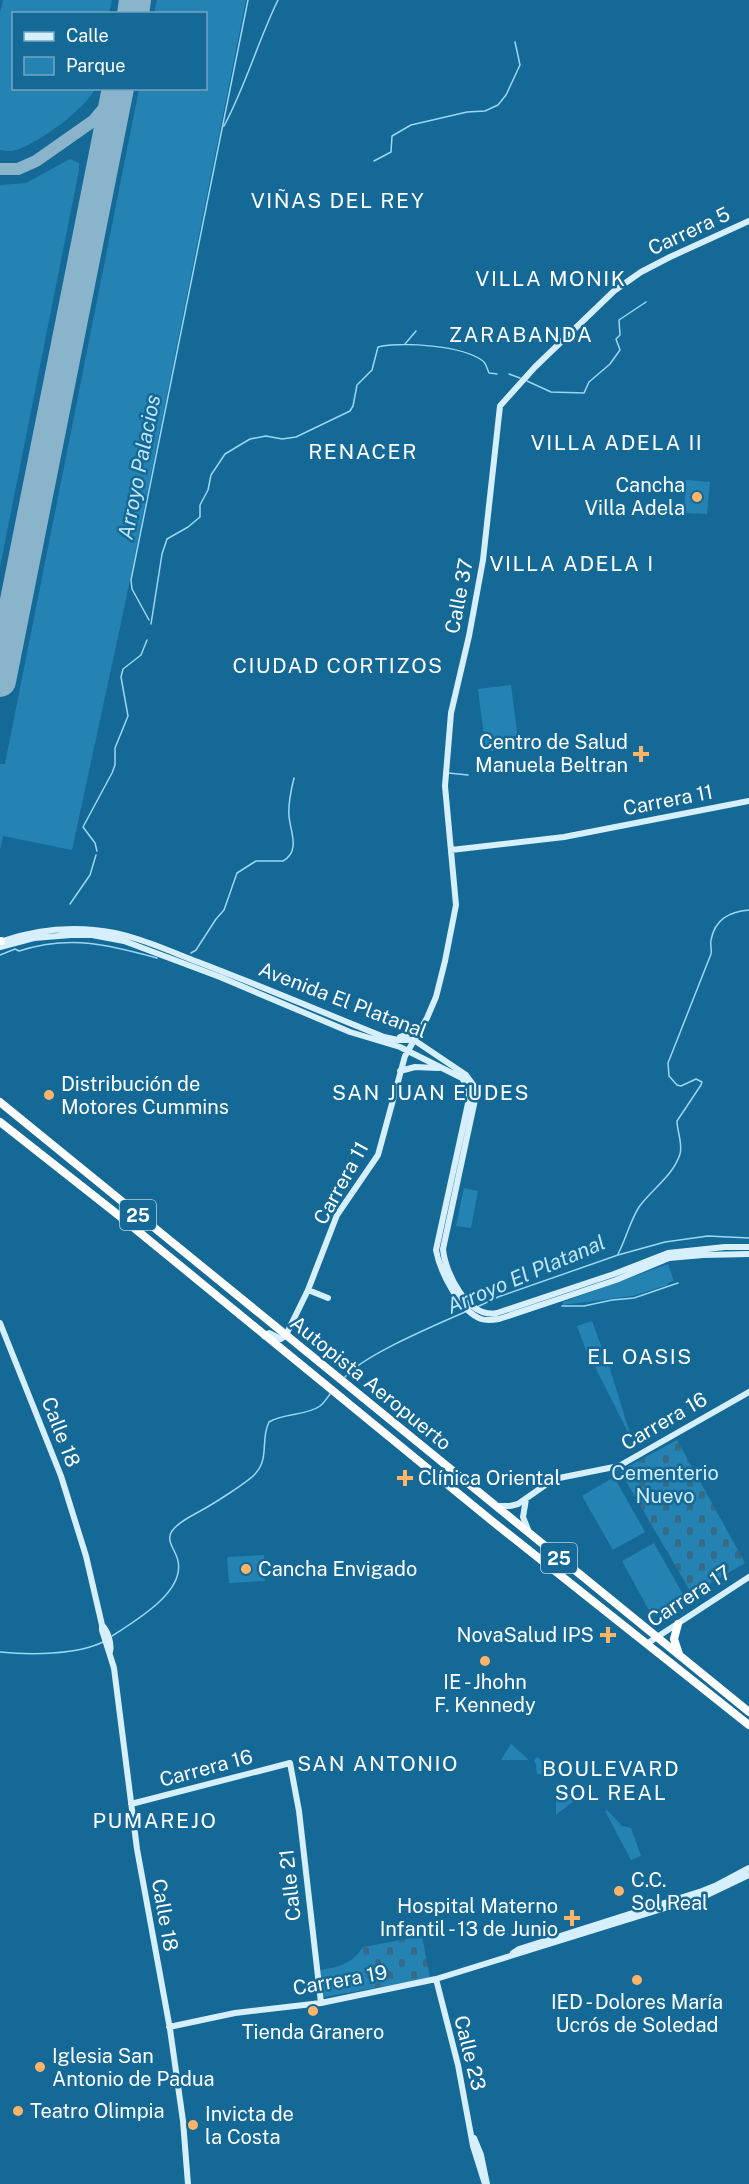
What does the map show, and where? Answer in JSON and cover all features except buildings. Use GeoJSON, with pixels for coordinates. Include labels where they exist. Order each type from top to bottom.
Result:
{"type":"FeatureCollection","features":[{"type":"Feature","properties":{"kind":"highway","name":"Autopista Aeropuerto"},"geometry":{"type":"LineString","coordinates":[[0,1102],[749,1712]]}},
{"type":"Feature","properties":{"kind":"highway","name":"Autopista Aeropuerto"},"geometry":{"type":"LineString","coordinates":[[1,1123],[117,1214],[323,1385],[749,1725]]}},
{"type":"Feature","properties":{"kind":"highway"},"geometry":{"type":"LineString","coordinates":[[678,1624],[674,1640],[679,1654]]}},
{"type":"Feature","properties":{"kind":"main road","name":"Carrera 5"},"geometry":{"type":"LineString","coordinates":[[614,291],[641,272],[670,256],[749,221]]}},
{"type":"Feature","properties":{"kind":"main road","name":"Calle 37"},"geometry":{"type":"LineString","coordinates":[[407,1051],[422,1028],[436,997],[456,905],[445,786],[451,713],[469,636],[483,560],[498,411],[525,377],[614,291]]}},
{"type":"Feature","properties":{"kind":"main road","name":"Carrera 11"},"geometry":{"type":"LineString","coordinates":[[451,850],[564,837],[749,801]]}},
{"type":"Feature","properties":{"kind":"main road","name":"Avenida El Platanal"},"geometry":{"type":"LineString","coordinates":[[0,942],[34,932],[51,930],[102,931],[131,936],[351,1032],[407,1051],[462,1078],[470,1093],[436,1250],[441,1267],[464,1303],[477,1317],[486,1320],[500,1319],[616,1280],[669,1258],[749,1254]]}},
{"type":"Feature","properties":{"kind":"main road"},"geometry":{"type":"LineString","coordinates":[[0,947],[44,937],[92,935],[131,943],[206,972],[223,976]]}},
{"type":"Feature","properties":{"kind":"main road","name":"Avenida El Platanal"},"geometry":{"type":"LineString","coordinates":[[223,976],[392,1039],[414,1040],[466,1075],[476,1095],[443,1249],[445,1262],[464,1303],[475,1310],[497,1313],[614,1275],[668,1253],[704,1248],[749,1247]]}},
{"type":"Feature","properties":{"kind":"main road"},"geometry":{"type":"LineString","coordinates":[[392,1039],[422,1028]]}},
{"type":"Feature","properties":{"kind":"main road","name":"Carrera 11"},"geometry":{"type":"LineString","coordinates":[[286,1335],[308,1290],[337,1215],[378,1155],[407,1051]]}},
{"type":"Feature","properties":{"kind":"main road"},"geometry":{"type":"LineString","coordinates":[[400,1071],[415,1067],[442,1068]]}},
{"type":"Feature","properties":{"kind":"main road"},"geometry":{"type":"LineString","coordinates":[[308,1290],[328,1299]]}},
{"type":"Feature","properties":{"kind":"main road","name":"Calle 18"},"geometry":{"type":"LineString","coordinates":[[0,1323],[61,1476],[86,1556],[114,1668],[130,1804],[169,2026],[183,2121],[188,2184]]}},
{"type":"Feature","properties":{"kind":"main road"},"geometry":{"type":"LineString","coordinates":[[264,1336],[269,1333],[281,1339],[286,1335]]}},
{"type":"Feature","properties":{"kind":"main road","name":"Carrera 16"},"geometry":{"type":"LineString","coordinates":[[497,1506],[514,1505],[554,1479],[619,1466],[749,1392]]}},
{"type":"Feature","properties":{"kind":"main road"},"geometry":{"type":"LineString","coordinates":[[528,1496],[523,1513],[530,1532]]}},
{"type":"Feature","properties":{"kind":"main road","name":"Carrera 17"},"geometry":{"type":"LineString","coordinates":[[648,1643],[749,1577]]}},
{"type":"Feature","properties":{"kind":"main road","name":"Carrera 16"},"geometry":{"type":"LineString","coordinates":[[130,1804],[290,1763]]}},
{"type":"Feature","properties":{"kind":"main road","name":"Calle 21"},"geometry":{"type":"LineString","coordinates":[[290,1763],[321,2003]]}},
{"type":"Feature","properties":{"kind":"main road","name":"Carrera 19"},"geometry":{"type":"LineString","coordinates":[[513,1954],[519,1949],[716,1886],[749,1868]]}},
{"type":"Feature","properties":{"kind":"main road","name":"Carrera 19"},"geometry":{"type":"LineString","coordinates":[[169,2026],[235,2013],[321,2003],[436,1979],[706,1895],[749,1875]]}},
{"type":"Feature","properties":{"kind":"main road","name":"Calle 23"},"geometry":{"type":"LineString","coordinates":[[436,1979],[478,2166],[486,2184]]}},
{"type":"Feature","properties":{"kind":"green space"},"geometry":{"type":"Polygon","coordinates":[[[3,0],[112,0],[109,12],[12,12],[12,90],[94,90],[82,106],[61,124],[28,145],[11,151],[0,150],[0,13],[3,0]]]}},
{"type":"Feature","properties":{"kind":"green space"},"geometry":{"type":"Polygon","coordinates":[[[157,0],[246,0],[125,604],[72,850],[3,836],[0,850],[0,764],[5,764],[139,90],[207,90],[207,12],[154,12],[157,0]]]}},
{"type":"Feature","properties":{"kind":"green space"},"geometry":{"type":"Polygon","coordinates":[[[70,159],[79,163],[79,170],[0,567],[0,185],[26,183],[70,159]]]}},
{"type":"Feature","properties":{"kind":"green space","name":"Cancha Villa Adela"},"geometry":{"type":"Polygon","coordinates":[[[686,480],[710,482],[707,514],[684,513],[686,480]]]}},
{"type":"Feature","properties":{"kind":"green space"},"geometry":{"type":"Polygon","coordinates":[[[511,685],[519,747],[486,752],[478,689],[511,685]]]}},
{"type":"Feature","properties":{"kind":"green space"},"geometry":{"type":"Polygon","coordinates":[[[464,1188],[478,1191],[471,1228],[456,1226],[464,1188]]]}},
{"type":"Feature","properties":{"kind":"green space"},"geometry":{"type":"Polygon","coordinates":[[[668,1264],[674,1281],[668,1285],[632,1296],[563,1305],[563,1302],[668,1264]]]}},
{"type":"Feature","properties":{"kind":"green space"},"geometry":{"type":"Polygon","coordinates":[[[592,1321],[602,1348],[587,1353],[577,1326],[592,1321]]]}},
{"type":"Feature","properties":{"kind":"green space"},"geometry":{"type":"Polygon","coordinates":[[[605,1353],[632,1440],[591,1359],[605,1353]]]}},
{"type":"Feature","properties":{"kind":"green space","name":"Cementerio Nuevo"},"geometry":{"type":"Polygon","coordinates":[[[677,1440],[745,1563],[692,1594],[620,1471],[677,1440]]]}},
{"type":"Feature","properties":{"kind":"green space"},"geometry":{"type":"Polygon","coordinates":[[[614,1477],[645,1532],[613,1550],[582,1496],[614,1477]]]}},
{"type":"Feature","properties":{"kind":"green space"},"geometry":{"type":"Polygon","coordinates":[[[654,1543],[685,1598],[652,1616],[622,1561],[654,1543]]]}},
{"type":"Feature","properties":{"kind":"green space","name":"Cancha Envigado"},"geometry":{"type":"Polygon","coordinates":[[[264,1555],[265,1581],[229,1583],[227,1557],[264,1555]]]}},
{"type":"Feature","properties":{"kind":"green space"},"geometry":{"type":"Polygon","coordinates":[[[511,1744],[528,1759],[528,1760],[501,1760],[511,1744]]]}},
{"type":"Feature","properties":{"kind":"green space"},"geometry":{"type":"Polygon","coordinates":[[[537,1757],[553,1769],[550,1775],[537,1774],[534,1761],[537,1757]]]}},
{"type":"Feature","properties":{"kind":"green space"},"geometry":{"type":"Polygon","coordinates":[[[556,1783],[576,1799],[556,1815],[556,1783]]]}},
{"type":"Feature","properties":{"kind":"green space"},"geometry":{"type":"Polygon","coordinates":[[[607,1810],[622,1826],[631,1828],[641,1856],[631,1860],[605,1811],[607,1810]]]}},
{"type":"Feature","properties":{"kind":"green space"},"geometry":{"type":"Polygon","coordinates":[[[422,1936],[430,1978],[369,1989],[363,1947],[422,1936]]]}},
{"type":"Feature","properties":{"kind":"green space"},"geometry":{"type":"Polygon","coordinates":[[[363,1947],[369,1989],[324,1997],[320,1970],[344,1964],[359,1953],[363,1947]]]}},
{"type":"Feature","properties":{"kind":"waterway"},"geometry":{"type":"LineString","coordinates":[[149,620],[132,589],[131,580],[248,0]]}},
{"type":"Feature","properties":{"kind":"waterway"},"geometry":{"type":"LineString","coordinates":[[224,126],[278,0]]}},
{"type":"Feature","properties":{"kind":"waterway"},"geometry":{"type":"LineString","coordinates":[[374,161],[391,152],[392,136],[411,125],[467,112],[485,111],[498,105],[506,95],[520,65],[515,42]]}},
{"type":"Feature","properties":{"kind":"waterway"},"geometry":{"type":"LineString","coordinates":[[527,381],[551,392],[584,393],[589,382],[610,364],[620,350],[616,339],[620,335],[619,320],[646,302]]}},
{"type":"Feature","properties":{"kind":"waterway"},"geometry":{"type":"LineString","coordinates":[[405,344],[416,331]]}},
{"type":"Feature","properties":{"kind":"waterway"},"geometry":{"type":"LineString","coordinates":[[151,624],[162,554],[167,539],[200,517],[200,505],[208,490],[211,475],[225,454],[250,439],[266,436],[282,439],[296,437],[350,411],[357,385],[372,370],[378,347],[417,345],[461,351],[483,361],[489,373],[497,374]]}},
{"type":"Feature","properties":{"kind":"waterway"},"geometry":{"type":"LineString","coordinates":[[509,374],[520,378]]}},
{"type":"Feature","properties":{"kind":"waterway","name":"Arroyo Palacios"},"geometry":{"type":"LineString","coordinates":[[97,851],[95,843],[83,827],[112,773],[115,765],[115,748],[128,716],[121,677],[123,669],[141,655],[147,640]]}},
{"type":"Feature","properties":{"kind":"waterway"},"geometry":{"type":"LineString","coordinates":[[448,773],[468,775]]}},
{"type":"Feature","properties":{"kind":"waterway"},"geometry":{"type":"LineString","coordinates":[[191,953],[196,950],[224,910],[237,873],[256,861],[283,861],[292,852],[289,806],[294,778]]}},
{"type":"Feature","properties":{"kind":"waterway","name":"Arroyo Palacios"},"geometry":{"type":"LineString","coordinates":[[70,904],[90,875],[96,855]]}},
{"type":"Feature","properties":{"kind":"waterway","name":"Arroyo El Platanal"},"geometry":{"type":"LineString","coordinates":[[618,1254],[639,1207],[677,1162],[681,1146],[677,1121],[702,1082],[696,1079],[681,1086],[677,1085],[669,1076],[668,1063],[711,954],[713,933],[724,918],[749,910]]}},
{"type":"Feature","properties":{"kind":"waterway"},"geometry":{"type":"LineString","coordinates":[[0,955],[15,949],[19,951],[37,946],[72,942],[104,945],[157,958]]}},
{"type":"Feature","properties":{"kind":"waterway","name":"Arroyo El Platanal"},"geometry":{"type":"LineString","coordinates":[[477,1307],[498,1297],[618,1255],[665,1242],[708,1236],[749,1238]]}},
{"type":"Feature","properties":{"kind":"waterway"},"geometry":{"type":"LineString","coordinates":[[562,1306],[584,1306],[634,1298],[678,1283]]}},
{"type":"Feature","properties":{"kind":"waterway","name":"Arroyo El Platanal"},"geometry":{"type":"LineString","coordinates":[[345,1377],[354,1368],[384,1350],[467,1311]]}},
{"type":"Feature","properties":{"kind":"waterway"},"geometry":{"type":"LineString","coordinates":[[112,1636],[156,1605],[174,1584],[178,1573],[178,1561],[170,1535],[175,1527],[251,1478],[260,1468],[269,1422],[314,1409],[321,1405],[330,1394]]}},
{"type":"Feature","properties":{"kind":"waterway"},"geometry":{"type":"LineString","coordinates":[[0,1652],[25,1654],[66,1652],[103,1642]]}},
{"type":"Feature","properties":{"kind":"taxiway"},"geometry":{"type":"LineString","coordinates":[[0,169],[18,169],[36,161],[93,121],[109,102],[115,90]]}},
{"type":"Feature","properties":{"kind":"taxiway"},"geometry":{"type":"LineString","coordinates":[[0,679],[1,675]]}},
{"type":"Feature","properties":{"kind":"runway"},"geometry":{"type":"LineString","coordinates":[[133,12],[135,0]]}},
{"type":"Feature","properties":{"kind":"runway"},"geometry":{"type":"LineString","coordinates":[[0,681],[118,90]]}},
{"type":"Feature","properties":{"kind":"place","name":"Cancha Villa Adela"},"geometry":{"type":"Point","coordinates":[697,497]}},
{"type":"Feature","properties":{"kind":"place","name":"Centro de Salud Manuela Beltran"},"geometry":{"type":"Point","coordinates":[641,754]}},
{"type":"Feature","properties":{"kind":"place","name":"Distribución de Motores Cummins"},"geometry":{"type":"Point","coordinates":[49,1095]}},
{"type":"Feature","properties":{"kind":"place","name":"Clínica Oriental"},"geometry":{"type":"Point","coordinates":[405,1478]}},
{"type":"Feature","properties":{"kind":"place","name":"Cancha Envigado"},"geometry":{"type":"Point","coordinates":[246,1569]}},
{"type":"Feature","properties":{"kind":"place","name":"NovaSalud IPS"},"geometry":{"type":"Point","coordinates":[608,1635]}},
{"type":"Feature","properties":{"kind":"place","name":"IE - Jhohn F. Kennedy"},"geometry":{"type":"Point","coordinates":[485,1661]}},
{"type":"Feature","properties":{"kind":"place","name":"C.C. Sol Real"},"geometry":{"type":"Point","coordinates":[619,1891]}},
{"type":"Feature","properties":{"kind":"place","name":"Hospital Materno Infantil - 13 de Junio"},"geometry":{"type":"Point","coordinates":[572,1918]}},
{"type":"Feature","properties":{"kind":"place","name":"IED - Dolores María Ucrós de Soledad"},"geometry":{"type":"Point","coordinates":[637,1980]}},
{"type":"Feature","properties":{"kind":"place","name":"Tienda Granero"},"geometry":{"type":"Point","coordinates":[313,2011]}},
{"type":"Feature","properties":{"kind":"place","name":"Iglesia San Antonio de Padua"},"geometry":{"type":"Point","coordinates":[40,2067]}},
{"type":"Feature","properties":{"kind":"place","name":"Teatro Olimpia"},"geometry":{"type":"Point","coordinates":[18,2111]}},
{"type":"Feature","properties":{"kind":"place","name":"Invicta de la Costa"},"geometry":{"type":"Point","coordinates":[193,2125]}},
{"type":"Feature","properties":{"kind":"district","name":"VIÑAS DEL REY"},"geometry":{"type":"Point","coordinates":[338,200]}},
{"type":"Feature","properties":{"kind":"district","name":"VILLA MONIK"},"geometry":{"type":"Point","coordinates":[551,278]}},
{"type":"Feature","properties":{"kind":"district","name":"ZARABANDA"},"geometry":{"type":"Point","coordinates":[521,334]}},
{"type":"Feature","properties":{"kind":"district","name":"VILLA ADELA II"},"geometry":{"type":"Point","coordinates":[617,442]}},
{"type":"Feature","properties":{"kind":"district","name":"RENACER"},"geometry":{"type":"Point","coordinates":[363,451]}},
{"type":"Feature","properties":{"kind":"district","name":"VILLA ADELA I"},"geometry":{"type":"Point","coordinates":[572,563]}},
{"type":"Feature","properties":{"kind":"district","name":"CIUDAD CORTIZOS"},"geometry":{"type":"Point","coordinates":[338,665]}},
{"type":"Feature","properties":{"kind":"district","name":"SAN JUAN EUDES"},"geometry":{"type":"Point","coordinates":[431,1092]}},
{"type":"Feature","properties":{"kind":"district","name":"EL OASIS"},"geometry":{"type":"Point","coordinates":[640,1356]}},
{"type":"Feature","properties":{"kind":"district","name":"SAN ANTONIO"},"geometry":{"type":"Point","coordinates":[378,1763]}},
{"type":"Feature","properties":{"kind":"district","name":"BOULEVARD SOL REAL"},"geometry":{"type":"Point","coordinates":[611,1780]}},
{"type":"Feature","properties":{"kind":"district","name":"PUMAREJO"},"geometry":{"type":"Point","coordinates":[155,1820]}}]}
